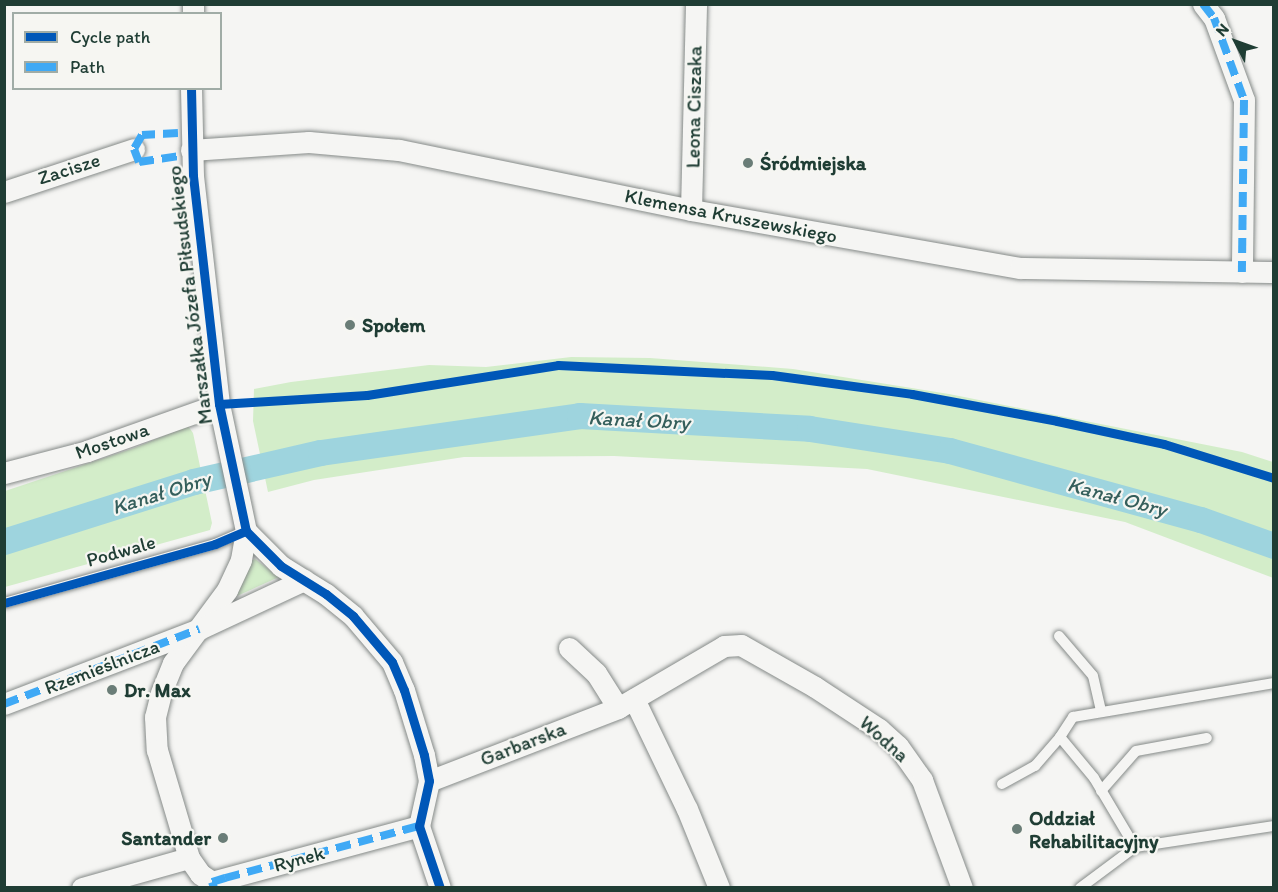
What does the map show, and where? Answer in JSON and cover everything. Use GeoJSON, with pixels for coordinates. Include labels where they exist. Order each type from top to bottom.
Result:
{"type":"FeatureCollection","features":[{"type":"Feature","properties":{"kind":"street","name":"Leona Ciszaka"},"geometry":{"type":"LineString","coordinates":[[692,210],[696,4]]}},
{"type":"Feature","properties":{"kind":"street"},"geometry":{"type":"LineString","coordinates":[[1203,4],[1214,18],[1244,100],[1242,272]]}},
{"type":"Feature","properties":{"kind":"street","name":"Marszałka Józefa Piłsudskiego"},"geometry":{"type":"LineString","coordinates":[[190,90],[191,150],[219,404],[244,524]]}},
{"type":"Feature","properties":{"kind":"street","name":"Klemensa Kruszewskiego"},"geometry":{"type":"LineString","coordinates":[[191,150],[309,142],[399,150],[692,210],[1020,268],[1274,272]]}},
{"type":"Feature","properties":{"kind":"street","name":"Zacisze"},"geometry":{"type":"LineString","coordinates":[[4,192],[134,149]]}},
{"type":"Feature","properties":{"kind":"street","name":"Mostowa"},"geometry":{"type":"LineString","coordinates":[[4,473],[87,452],[219,404]]}},
{"type":"Feature","properties":{"kind":"street"},"geometry":{"type":"LineString","coordinates":[[244,524],[281,567],[326,594],[353,616],[392,662],[404,690],[429,781],[419,826],[440,888]]}},
{"type":"Feature","properties":{"kind":"street"},"geometry":{"type":"LineString","coordinates":[[82,888],[189,858],[157,750],[155,717],[161,693],[173,663],[227,590],[241,560],[244,524]]}},
{"type":"Feature","properties":{"kind":"street","name":"Rzemieślnicza"},"geometry":{"type":"LineString","coordinates":[[4,704],[199,629],[304,580]]}},
{"type":"Feature","properties":{"kind":"street","name":"Garbarska"},"geometry":{"type":"LineString","coordinates":[[429,781],[626,703],[724,646],[741,645]]}},
{"type":"Feature","properties":{"kind":"street","name":"Wodna"},"geometry":{"type":"LineString","coordinates":[[741,645],[815,687],[879,729],[898,746],[922,780],[962,888]]}},
{"type":"Feature","properties":{"kind":"street"},"geometry":{"type":"LineString","coordinates":[[569,648],[626,703],[687,809],[719,888]]}},
{"type":"Feature","properties":{"kind":"street","name":"Rynek"},"geometry":{"type":"LineString","coordinates":[[189,858],[200,874],[212,882],[419,826]]}},
{"type":"Feature","properties":{"kind":"lane","name":"Podwale"},"geometry":{"type":"LineString","coordinates":[[4,603],[215,544],[244,524]]}},
{"type":"Feature","properties":{"kind":"lane"},"geometry":{"type":"LineString","coordinates":[[1059,636],[1094,676],[1101,712]]}},
{"type":"Feature","properties":{"kind":"lane"},"geometry":{"type":"LineString","coordinates":[[1002,784],[1035,766],[1060,737],[1073,717],[1274,683]]}},
{"type":"Feature","properties":{"kind":"lane"},"geometry":{"type":"LineString","coordinates":[[1060,737],[1101,791],[1135,847]]}},
{"type":"Feature","properties":{"kind":"lane"},"geometry":{"type":"LineString","coordinates":[[1101,791],[1136,751],[1207,738]]}},
{"type":"Feature","properties":{"kind":"lane"},"geometry":{"type":"LineString","coordinates":[[1080,888],[1135,847],[1274,826]]}},
{"type":"Feature","properties":{"kind":"path"},"geometry":{"type":"LineString","coordinates":[[219,404],[367,395],[558,365],[772,375],[912,394],[1057,421],[1164,444],[1274,478]]}},
{"type":"Feature","properties":{"kind":"green space"},"geometry":{"type":"Polygon","coordinates":[[[571,357],[650,358],[793,369],[949,394],[1242,452],[1273,462],[1273,578],[1125,522],[867,469],[614,456],[464,457],[314,480],[268,492],[253,421],[254,389],[291,382],[429,365],[486,367],[571,357]]]}},
{"type":"Feature","properties":{"kind":"green space"},"geometry":{"type":"Polygon","coordinates":[[[188,426],[193,433],[212,523],[210,530],[5,587],[5,491],[134,448],[188,426]]]}},
{"type":"Feature","properties":{"kind":"green space"},"geometry":{"type":"Polygon","coordinates":[[[255,559],[279,577],[237,596],[251,561],[255,559]]]}},
{"type":"Feature","properties":{"kind":"waterway","name":"Kanał Obry"},"geometry":{"type":"LineString","coordinates":[[4,542],[194,482],[321,453],[580,416],[810,429],[950,451],[1201,520],[1274,546]]}},
{"type":"Feature","properties":{"kind":"marked path"},"geometry":{"type":"LineString","coordinates":[[1203,4],[1214,18],[1244,100],[1242,272]]}},
{"type":"Feature","properties":{"kind":"marked path"},"geometry":{"type":"LineString","coordinates":[[178,133],[142,135],[134,149],[139,162],[179,156]]}},
{"type":"Feature","properties":{"kind":"marked path"},"geometry":{"type":"LineString","coordinates":[[4,704],[199,629]]}},
{"type":"Feature","properties":{"kind":"marked path"},"geometry":{"type":"LineString","coordinates":[[214,888],[212,882],[225,878],[419,826],[421,831]]}},
{"type":"Feature","properties":{"kind":"cycle path"},"geometry":{"type":"LineString","coordinates":[[191,90],[193,176],[219,404],[246,531],[281,566],[326,594],[353,616],[392,662],[404,690],[424,755],[429,781],[419,826],[440,888]]}},
{"type":"Feature","properties":{"kind":"cycle path"},"geometry":{"type":"LineString","coordinates":[[219,404],[367,395],[558,365],[772,375],[912,394],[1057,421],[1164,444],[1274,478]]}},
{"type":"Feature","properties":{"kind":"cycle path"},"geometry":{"type":"LineString","coordinates":[[4,603],[215,544],[246,531]]}},
{"type":"Feature","properties":{"kind":"place","name":"Śródmiejska"},"geometry":{"type":"Point","coordinates":[748,163]}},
{"type":"Feature","properties":{"kind":"place","name":"Społem"},"geometry":{"type":"Point","coordinates":[350,325]}},
{"type":"Feature","properties":{"kind":"place","name":"Dr. Max"},"geometry":{"type":"Point","coordinates":[112,690]}},
{"type":"Feature","properties":{"kind":"place","name":"Oddział Rehabilitacyjny"},"geometry":{"type":"Point","coordinates":[1017,829]}},
{"type":"Feature","properties":{"kind":"place","name":"Santander"},"geometry":{"type":"Point","coordinates":[223,838]}}]}
